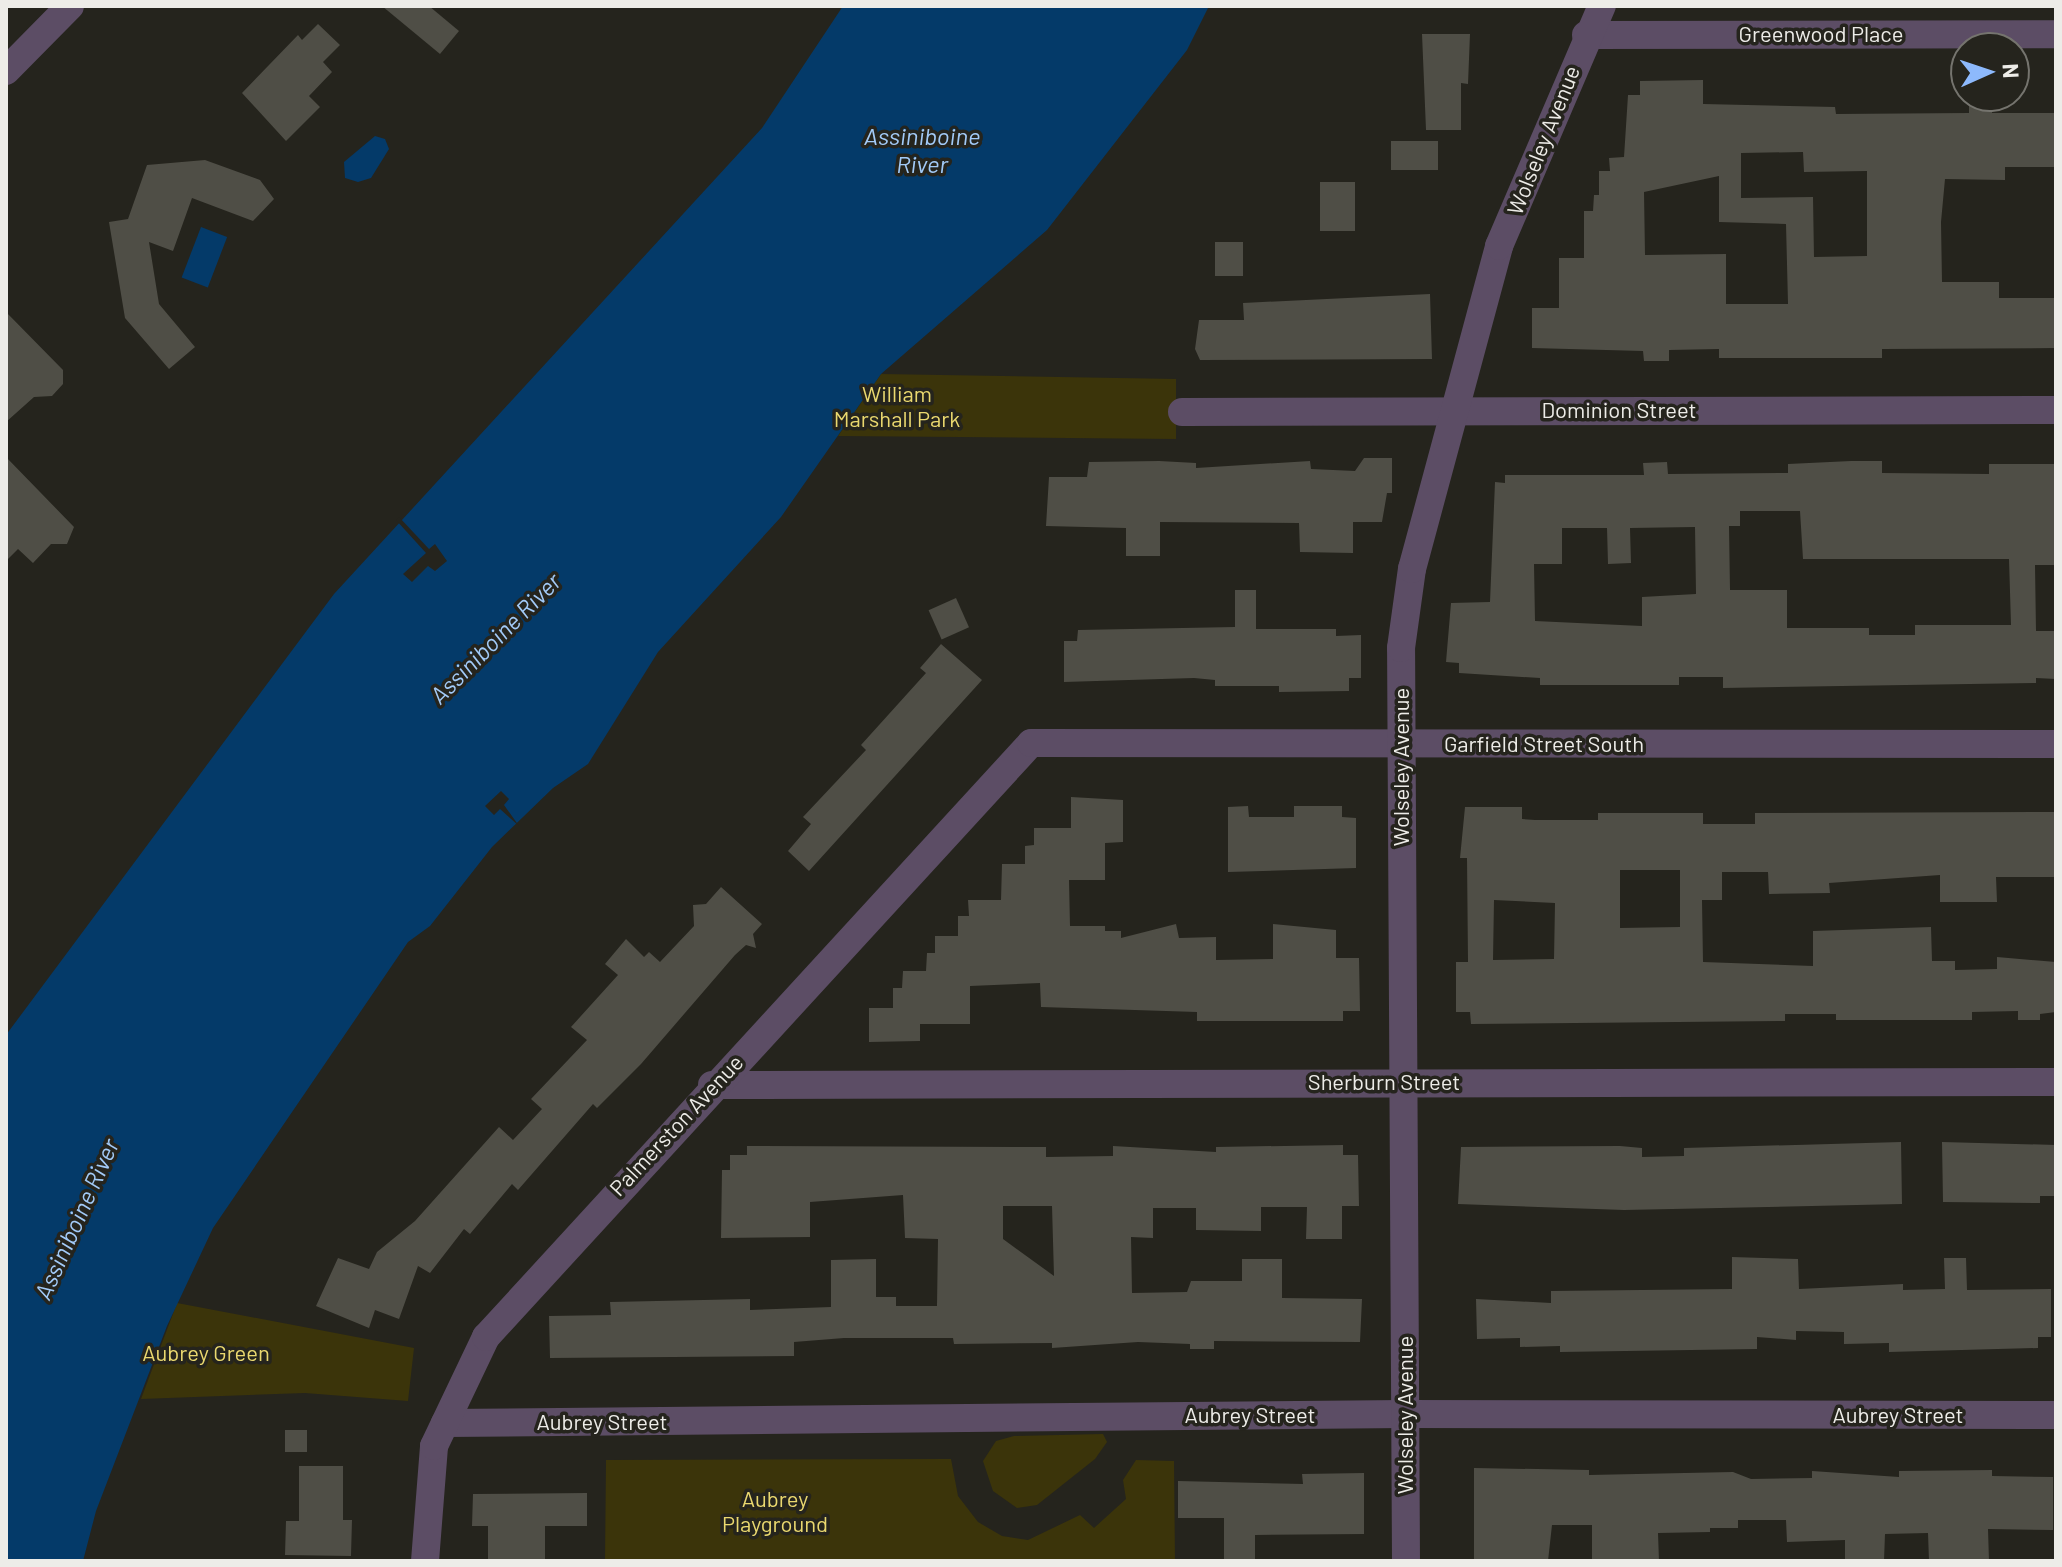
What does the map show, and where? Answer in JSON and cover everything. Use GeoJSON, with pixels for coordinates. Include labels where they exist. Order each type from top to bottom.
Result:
{"type":"FeatureCollection","features":[{"type":"Feature","properties":{"kind":"street"},"geometry":{"type":"LineString","coordinates":[[6,71],[70,6]]}},
{"type":"Feature","properties":{"kind":"street","name":"Wolseley Avenue"},"geometry":{"type":"LineString","coordinates":[[1406,1561],[1401,648],[1412,569],[1452,410],[1499,246],[1586,35],[1602,6]]}},
{"type":"Feature","properties":{"kind":"street","name":"Greenwood Place"},"geometry":{"type":"LineString","coordinates":[[1586,35],[2056,34]]}},
{"type":"Feature","properties":{"kind":"street","name":"Dominion Street"},"geometry":{"type":"LineString","coordinates":[[1182,412],[2056,410]]}},
{"type":"Feature","properties":{"kind":"street","name":"Garfield Street South"},"geometry":{"type":"LineString","coordinates":[[1031,743],[2056,744]]}},
{"type":"Feature","properties":{"kind":"street","name":"Palmerston Avenue"},"geometry":{"type":"LineString","coordinates":[[425,1561],[434,1446],[486,1337],[712,1085],[1031,743]]}},
{"type":"Feature","properties":{"kind":"street","name":"Sherburn Street"},"geometry":{"type":"LineString","coordinates":[[712,1085],[2056,1082]]}},
{"type":"Feature","properties":{"kind":"street","name":"Aubrey Street"},"geometry":{"type":"LineString","coordinates":[[445,1423],[1405,1414],[2056,1415]]}},
{"type":"Feature","properties":{"kind":"green space","name":"William Marshall Park"},"geometry":{"type":"Polygon","coordinates":[[[881,374],[1176,379],[1176,439],[838,436],[881,374]]]}},
{"type":"Feature","properties":{"kind":"green space","name":"Aubrey Green"},"geometry":{"type":"Polygon","coordinates":[[[177,1303],[414,1348],[408,1401],[305,1393],[141,1399],[177,1303]]]}},
{"type":"Feature","properties":{"kind":"green space"},"geometry":{"type":"Polygon","coordinates":[[[1103,1434],[1107,1442],[1095,1459],[1037,1505],[1017,1508],[993,1491],[983,1461],[996,1441],[1014,1436],[1103,1434]]]}},
{"type":"Feature","properties":{"kind":"green space","name":"Aubrey Playground"},"geometry":{"type":"Polygon","coordinates":[[[951,1459],[958,1496],[978,1522],[1002,1536],[1028,1540],[1080,1515],[1094,1528],[1126,1499],[1123,1480],[1136,1460],[1174,1461],[1175,1561],[605,1561],[606,1460],[951,1459]]]}},
{"type":"Feature","properties":{"kind":"water","name":"Assiniboine River"},"geometry":{"type":"Polygon","coordinates":[[[843,6],[1209,6],[1187,50],[1047,230],[881,374],[781,517],[658,652],[588,764],[553,788],[492,847],[430,926],[408,942],[213,1228],[167,1326],[96,1511],[83,1561],[6,1561],[6,1035],[334,594],[762,128],[843,6]]]}},
{"type":"Feature","properties":{"kind":"water"},"geometry":{"type":"Polygon","coordinates":[[[375,136],[385,139],[389,149],[371,178],[358,182],[345,178],[344,162],[375,136]]]}},
{"type":"Feature","properties":{"kind":"water"},"geometry":{"type":"Polygon","coordinates":[[[201,227],[227,237],[208,287],[182,277],[201,227]]]}},
{"type":"Feature","properties":{"kind":"pier"},"geometry":{"type":"Polygon","coordinates":[[[399,517],[429,549],[435,544],[447,561],[435,571],[428,566],[412,582],[403,574],[426,553],[396,520],[399,517]]]}},
{"type":"Feature","properties":{"kind":"pier"},"geometry":{"type":"Polygon","coordinates":[[[501,791],[509,799],[504,805],[519,826],[500,809],[494,815],[485,806],[501,791]]]}},
{"type":"Feature","properties":{"kind":"building"},"geometry":{"type":"Polygon","coordinates":[[[382,6],[429,6],[459,31],[440,54],[382,6]]]}},
{"type":"Feature","properties":{"kind":"building"},"geometry":{"type":"Polygon","coordinates":[[[318,24],[340,45],[323,62],[332,72],[309,96],[320,107],[286,141],[242,93],[298,35],[302,40],[318,24]]]}},
{"type":"Feature","properties":{"kind":"building"},"geometry":{"type":"Polygon","coordinates":[[[1422,34],[1470,34],[1468,84],[1461,83],[1461,130],[1426,130],[1422,34]]]}},
{"type":"Feature","properties":{"kind":"building"},"geometry":{"type":"Polygon","coordinates":[[[1703,80],[1703,104],[1835,107],[1836,114],[2056,113],[2056,167],[2005,167],[2005,180],[1945,179],[1941,222],[1942,282],[1999,282],[1999,298],[2056,298],[2056,348],[1882,349],[1882,358],[1719,358],[1719,349],[1669,350],[1669,361],[1644,361],[1643,351],[1532,348],[1532,308],[1559,308],[1559,258],[1584,258],[1584,211],[1593,211],[1594,195],[1599,195],[1599,171],[1610,171],[1609,158],[1624,157],[1628,95],[1640,95],[1640,81],[1703,80]],[[1803,152],[1741,153],[1741,198],[1813,197],[1814,257],[1867,256],[1867,171],[1804,172],[1803,152]],[[1719,176],[1644,192],[1645,255],[1726,254],[1726,304],[1788,304],[1786,224],[1719,222],[1719,176]]]}},
{"type":"Feature","properties":{"kind":"building"},"geometry":{"type":"Polygon","coordinates":[[[1391,141],[1438,141],[1438,170],[1391,170],[1391,141]]]}},
{"type":"Feature","properties":{"kind":"building"},"geometry":{"type":"Polygon","coordinates":[[[205,160],[260,180],[274,199],[253,221],[192,198],[173,251],[149,242],[159,304],[195,347],[169,369],[125,318],[109,222],[128,219],[147,165],[205,160]]]}},
{"type":"Feature","properties":{"kind":"building"},"geometry":{"type":"Polygon","coordinates":[[[1320,182],[1355,182],[1355,231],[1320,231],[1320,182]]]}},
{"type":"Feature","properties":{"kind":"building"},"geometry":{"type":"Polygon","coordinates":[[[1215,242],[1243,242],[1243,276],[1215,276],[1215,242]]]}},
{"type":"Feature","properties":{"kind":"building"},"geometry":{"type":"Polygon","coordinates":[[[1430,294],[1432,359],[1200,360],[1195,349],[1199,320],[1244,320],[1243,303],[1430,294]]]}},
{"type":"Feature","properties":{"kind":"building"},"geometry":{"type":"Polygon","coordinates":[[[6,312],[63,370],[63,384],[52,396],[34,397],[6,422],[6,312]]]}},
{"type":"Feature","properties":{"kind":"building"},"geometry":{"type":"Polygon","coordinates":[[[6,457],[74,527],[67,544],[51,544],[33,563],[18,549],[6,561],[6,457]]]}},
{"type":"Feature","properties":{"kind":"building"},"geometry":{"type":"Polygon","coordinates":[[[1364,458],[1392,458],[1392,493],[1387,493],[1382,522],[1353,522],[1353,553],[1300,552],[1299,523],[1160,522],[1160,556],[1126,556],[1126,528],[1046,526],[1049,477],[1087,477],[1089,462],[1196,463],[1196,468],[1310,461],[1311,469],[1355,471],[1364,458]]]}},
{"type":"Feature","properties":{"kind":"building"},"geometry":{"type":"Polygon","coordinates":[[[1882,461],[1882,473],[1989,474],[1989,464],[2056,464],[2056,565],[2035,565],[2036,631],[2056,631],[2056,679],[2036,678],[2036,683],[1723,688],[1723,677],[1679,677],[1679,685],[1540,685],[1540,678],[1459,673],[1459,663],[1446,662],[1451,603],[1490,602],[1495,482],[1505,483],[1505,475],[1644,475],[1643,463],[1667,462],[1668,474],[1788,473],[1788,464],[1882,461]],[[1740,511],[1740,526],[1729,526],[1730,590],[1787,590],[1787,628],[1869,628],[1869,635],[1915,635],[1915,625],[2011,625],[2009,559],[1803,559],[1800,511],[1740,511]],[[1695,527],[1630,528],[1631,563],[1608,564],[1607,528],[1562,528],[1562,564],[1534,564],[1535,621],[1642,626],[1642,597],[1696,594],[1695,527]]]}},
{"type":"Feature","properties":{"kind":"building"},"geometry":{"type":"Polygon","coordinates":[[[1235,590],[1256,590],[1256,629],[1336,629],[1336,636],[1361,635],[1361,678],[1349,678],[1349,691],[1279,692],[1279,686],[1215,686],[1215,680],[1194,678],[1064,682],[1064,641],[1077,641],[1078,630],[1235,627],[1235,590]]]}},
{"type":"Feature","properties":{"kind":"building"},"geometry":{"type":"Polygon","coordinates":[[[956,598],[969,627],[942,639],[929,610],[956,598]]]}},
{"type":"Feature","properties":{"kind":"building"},"geometry":{"type":"Polygon","coordinates":[[[941,644],[982,680],[809,871],[788,851],[811,824],[803,817],[866,750],[861,745],[926,673],[920,668],[941,644]]]}},
{"type":"Feature","properties":{"kind":"building"},"geometry":{"type":"Polygon","coordinates":[[[1071,797],[1123,800],[1123,842],[1105,843],[1105,880],[1069,880],[1070,926],[1105,926],[1105,931],[1121,931],[1121,938],[1176,924],[1179,938],[1216,937],[1216,960],[1273,959],[1273,924],[1336,930],[1336,958],[1359,958],[1360,1011],[1343,1011],[1343,1021],[1197,1021],[1197,1012],[1041,1007],[1040,983],[970,986],[970,1024],[920,1024],[920,1041],[869,1042],[869,1008],[893,1008],[893,988],[902,988],[903,971],[926,971],[927,953],[935,953],[935,936],[958,936],[958,916],[969,916],[968,900],[1001,900],[1002,864],[1025,864],[1025,846],[1034,845],[1034,828],[1071,828],[1071,797]]]}},
{"type":"Feature","properties":{"kind":"building"},"geometry":{"type":"Polygon","coordinates":[[[1248,806],[1249,817],[1294,817],[1294,806],[1342,806],[1342,817],[1356,818],[1356,868],[1228,872],[1228,807],[1248,806]]]}},
{"type":"Feature","properties":{"kind":"building"},"geometry":{"type":"Polygon","coordinates":[[[1465,807],[1522,807],[1522,819],[1535,820],[1598,820],[1598,813],[1703,813],[1703,824],[1755,824],[1755,813],[2056,812],[2056,877],[1996,877],[1997,902],[1940,902],[1940,875],[1829,883],[1830,893],[1769,894],[1768,872],[1722,872],[1722,900],[1702,900],[1703,962],[1813,966],[1813,931],[1931,927],[1932,961],[1955,961],[1955,970],[1997,969],[1997,957],[2056,962],[2056,1012],[2040,1014],[2040,1020],[2018,1020],[2018,1011],[1972,1012],[1972,1020],[1836,1020],[1836,1014],[1785,1014],[1785,1021],[1471,1024],[1470,1012],[1456,1012],[1456,962],[1468,962],[1467,858],[1460,858],[1465,807]],[[1620,870],[1620,928],[1680,927],[1680,870],[1620,870]],[[1494,900],[1493,960],[1554,959],[1555,903],[1494,900]]]}},
{"type":"Feature","properties":{"kind":"building"},"geometry":{"type":"Polygon","coordinates":[[[721,887],[762,924],[753,934],[756,948],[746,945],[735,955],[641,1064],[597,1108],[593,1104],[518,1190],[512,1184],[470,1234],[464,1229],[430,1273],[418,1266],[399,1319],[375,1310],[369,1328],[316,1306],[338,1258],[369,1269],[377,1252],[415,1221],[499,1127],[513,1140],[542,1109],[531,1099],[587,1040],[571,1027],[618,975],[605,964],[626,939],[644,957],[649,952],[660,962],[694,926],[693,905],[706,904],[721,887]]]}},
{"type":"Feature","properties":{"kind":"building"},"geometry":{"type":"Polygon","coordinates":[[[1901,1142],[1902,1204],[1624,1210],[1458,1204],[1461,1147],[1620,1146],[1642,1148],[1642,1157],[1684,1156],[1684,1148],[1901,1142]]]}},
{"type":"Feature","properties":{"kind":"building"},"geometry":{"type":"Polygon","coordinates":[[[1942,1142],[2056,1145],[2056,1196],[2040,1196],[2040,1203],[1943,1202],[1942,1142]]]}},
{"type":"Feature","properties":{"kind":"building"},"geometry":{"type":"Polygon","coordinates":[[[1343,1145],[1343,1155],[1358,1155],[1359,1206],[1342,1206],[1342,1239],[1306,1239],[1307,1207],[1261,1207],[1261,1231],[1196,1230],[1196,1208],[1153,1208],[1153,1238],[1131,1237],[1132,1293],[1187,1292],[1191,1281],[1242,1281],[1242,1259],[1282,1259],[1282,1298],[1362,1299],[1360,1342],[1214,1341],[1214,1349],[1190,1349],[1190,1344],[1138,1342],[1052,1348],[1052,1343],[954,1344],[953,1338],[844,1338],[794,1342],[794,1356],[550,1358],[549,1316],[611,1315],[610,1302],[750,1299],[750,1310],[831,1307],[831,1260],[876,1259],[876,1297],[896,1297],[896,1306],[937,1306],[938,1239],[905,1238],[903,1195],[810,1202],[810,1237],[721,1238],[722,1170],[730,1170],[730,1155],[747,1155],[747,1146],[1046,1147],[1046,1157],[1113,1156],[1113,1146],[1216,1152],[1216,1147],[1343,1145]],[[1003,1206],[1003,1239],[1054,1276],[1052,1206],[1003,1206]]]}},
{"type":"Feature","properties":{"kind":"building"},"geometry":{"type":"Polygon","coordinates":[[[1732,1257],[1798,1259],[1799,1289],[1903,1284],[1903,1290],[1945,1289],[1944,1258],[1966,1258],[1967,1290],[2051,1289],[2051,1337],[2038,1337],[2038,1348],[1889,1352],[1889,1343],[1844,1344],[1844,1332],[1796,1331],[1796,1340],[1757,1337],[1757,1349],[1560,1352],[1560,1346],[1520,1347],[1520,1338],[1477,1339],[1476,1299],[1551,1303],[1551,1291],[1732,1289],[1732,1257]]]}},
{"type":"Feature","properties":{"kind":"building"},"geometry":{"type":"Polygon","coordinates":[[[285,1430],[307,1430],[307,1452],[285,1452],[285,1430]]]}},
{"type":"Feature","properties":{"kind":"building"},"geometry":{"type":"Polygon","coordinates":[[[299,1466],[343,1466],[343,1520],[352,1520],[351,1556],[285,1555],[286,1521],[299,1521],[299,1466]]]}},
{"type":"Feature","properties":{"kind":"building"},"geometry":{"type":"Polygon","coordinates":[[[1474,1468],[1589,1470],[1589,1475],[1733,1472],[1751,1479],[1812,1478],[1812,1471],[1899,1477],[1899,1471],[1992,1470],[1992,1476],[2053,1477],[2053,1530],[1988,1529],[1989,1561],[1929,1561],[1928,1533],[1885,1534],[1884,1561],[1845,1561],[1845,1540],[1787,1542],[1786,1520],[1738,1520],[1738,1528],[1658,1533],[1659,1561],[1592,1561],[1592,1525],[1552,1525],[1548,1561],[1474,1561],[1474,1468]]]}},
{"type":"Feature","properties":{"kind":"building"},"geometry":{"type":"Polygon","coordinates":[[[1364,1473],[1364,1534],[1255,1535],[1255,1561],[1224,1561],[1224,1518],[1178,1518],[1178,1481],[1303,1484],[1302,1474],[1364,1473]]]}},
{"type":"Feature","properties":{"kind":"building"},"geometry":{"type":"Polygon","coordinates":[[[587,1493],[587,1526],[545,1526],[545,1561],[488,1561],[488,1526],[472,1526],[473,1494],[587,1493]]]}}]}
